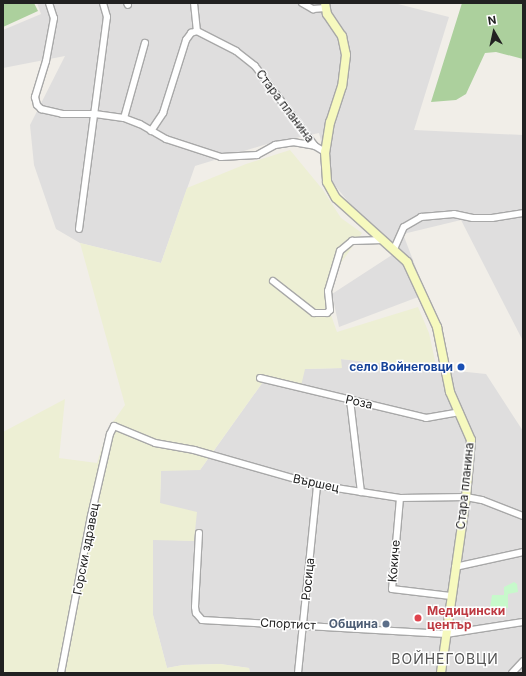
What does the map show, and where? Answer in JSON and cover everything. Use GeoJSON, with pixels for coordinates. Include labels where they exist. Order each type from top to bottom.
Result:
{"type":"FeatureCollection","features":[{"type":"Feature","properties":{"kind":"street"},"geometry":{"type":"LineString","coordinates":[[49,3],[54,18],[46,61],[35,97],[37,105],[41,109],[62,114],[95,114],[124,118],[166,139],[221,157],[257,155],[283,143],[315,146],[325,152]]}},
{"type":"Feature","properties":{"kind":"street"},"geometry":{"type":"LineString","coordinates":[[79,229],[107,17],[103,3]]}},
{"type":"Feature","properties":{"kind":"street"},"geometry":{"type":"LineString","coordinates":[[151,131],[163,113],[186,40],[191,33],[197,31],[194,3]]}},
{"type":"Feature","properties":{"kind":"street"},"geometry":{"type":"LineString","coordinates":[[302,3],[313,9],[325,6]]}},
{"type":"Feature","properties":{"kind":"street","name":"Стара планина"},"geometry":{"type":"LineString","coordinates":[[325,6],[342,36],[346,55],[342,86],[330,122],[325,152],[327,182],[336,198],[407,262],[438,327],[450,392],[471,440],[466,497],[441,673]]}},
{"type":"Feature","properties":{"kind":"street","name":"Стара планина"},"geometry":{"type":"LineString","coordinates":[[197,31],[236,51],[255,66],[315,146]]}},
{"type":"Feature","properties":{"kind":"street"},"geometry":{"type":"LineString","coordinates":[[124,118],[145,43]]}},
{"type":"Feature","properties":{"kind":"street"},"geometry":{"type":"LineString","coordinates":[[394,249],[404,227],[421,217],[454,214],[492,218],[523,213]]}},
{"type":"Feature","properties":{"kind":"street"},"geometry":{"type":"LineString","coordinates":[[273,281],[314,313],[327,313],[330,310],[328,291],[340,251],[352,241],[383,240]]}},
{"type":"Feature","properties":{"kind":"street","name":"Роза"},"geometry":{"type":"LineString","coordinates":[[260,378],[426,418],[459,412]]}},
{"type":"Feature","properties":{"kind":"street"},"geometry":{"type":"LineString","coordinates":[[350,400],[361,492]]}},
{"type":"Feature","properties":{"kind":"street","name":"Вършец"},"geometry":{"type":"LineString","coordinates":[[114,426],[155,443],[194,450],[317,485],[400,498],[466,497],[489,502],[523,516]]}},
{"type":"Feature","properties":{"kind":"street","name":"Горски здравец"},"geometry":{"type":"LineString","coordinates":[[61,673],[92,516],[110,434],[114,426]]}},
{"type":"Feature","properties":{"kind":"street","name":"Росица"},"geometry":{"type":"LineString","coordinates":[[298,673],[317,485]]}},
{"type":"Feature","properties":{"kind":"street","name":"Кокиче"},"geometry":{"type":"LineString","coordinates":[[400,498],[392,589],[451,596]]}},
{"type":"Feature","properties":{"kind":"street","name":"Спортист"},"geometry":{"type":"LineString","coordinates":[[199,533],[195,607],[198,616],[202,620],[446,634],[523,622]]}},
{"type":"Feature","properties":{"kind":"street"},"geometry":{"type":"LineString","coordinates":[[455,567],[523,552]]}},
{"type":"Feature","properties":{"kind":"street"},"geometry":{"type":"LineString","coordinates":[[512,673],[523,660]]}},
{"type":"Feature","properties":{"kind":"shaded area"},"geometry":{"type":"Polygon","coordinates":[[[37,3],[394,3],[449,17],[414,130],[523,135],[523,341],[461,220],[403,234],[426,294],[339,327],[332,294],[392,255],[332,182],[319,133],[267,144],[195,166],[161,263],[80,243],[56,229],[34,165],[30,125],[65,56],[3,68],[3,30],[41,14],[37,3]]]}},
{"type":"Feature","properties":{"kind":"shaded area"},"geometry":{"type":"Polygon","coordinates":[[[341,359],[486,374],[523,431],[523,673],[250,673],[249,668],[220,664],[183,665],[167,668],[153,615],[153,539],[194,541],[160,503],[161,470],[200,470],[265,379],[304,369],[341,368],[341,359]]]}},
{"type":"Feature","properties":{"kind":"green space"},"geometry":{"type":"Polygon","coordinates":[[[3,3],[34,3],[38,11],[3,27],[3,3]]]}},
{"type":"Feature","properties":{"kind":"green space"},"geometry":{"type":"Polygon","coordinates":[[[462,3],[523,3],[523,59],[496,52],[485,53],[466,94],[456,100],[431,102],[462,3]]]}},
{"type":"Feature","properties":{"kind":"green space"},"geometry":{"type":"Polygon","coordinates":[[[290,150],[323,190],[341,218],[362,233],[336,270],[329,292],[331,315],[337,332],[418,307],[429,333],[437,370],[341,359],[342,368],[305,369],[301,386],[265,379],[200,470],[161,471],[160,503],[197,512],[194,541],[153,540],[153,615],[167,668],[183,665],[220,664],[249,668],[250,673],[3,673],[3,432],[65,399],[59,458],[97,463],[108,429],[125,405],[80,243],[161,263],[187,188],[246,164],[290,150]]]}},
{"type":"Feature","properties":{"kind":"green space"},"geometry":{"type":"Polygon","coordinates":[[[514,582],[517,584],[518,592],[508,594],[508,608],[490,608],[492,595],[504,595],[504,587],[514,582]]]}},
{"type":"Feature","properties":{"kind":"place","name":"село Войнеговци"},"geometry":{"type":"Point","coordinates":[461,367]}},
{"type":"Feature","properties":{"kind":"place","name":"Медицински център"},"geometry":{"type":"Point","coordinates":[418,618]}},
{"type":"Feature","properties":{"kind":"place","name":"Община"},"geometry":{"type":"Point","coordinates":[386,624]}},
{"type":"Feature","properties":{"kind":"district","name":"ВОЙНЕГОВЦИ"},"geometry":{"type":"Point","coordinates":[445,659]}}]}
